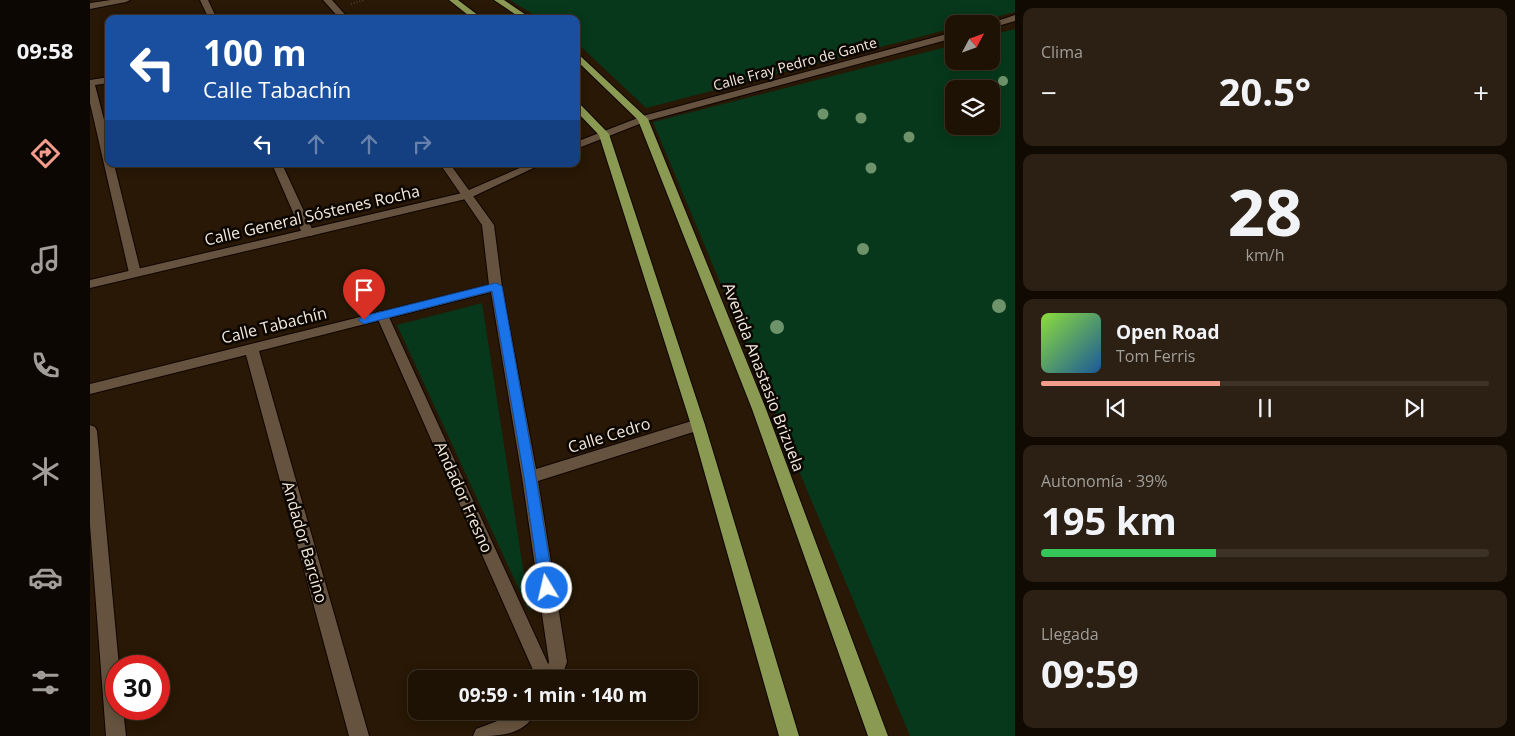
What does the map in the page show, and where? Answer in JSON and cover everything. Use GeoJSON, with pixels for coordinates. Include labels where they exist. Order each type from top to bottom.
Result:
{"type":"FeatureCollection","features":[{"type":"Feature","properties":{"kind":"main road"},"geometry":{"type":"LineString","coordinates":[[453,0],[474,15]]}},
{"type":"Feature","properties":{"kind":"main road"},"geometry":{"type":"LineString","coordinates":[[498,0],[522,15]]}},
{"type":"Feature","properties":{"kind":"main road","name":"Avenida Anastasio Brizuela"},"geometry":{"type":"LineString","coordinates":[[580,59],[643,119],[759,409],[878,736]]}},
{"type":"Feature","properties":{"kind":"main road"},"geometry":{"type":"LineString","coordinates":[[580,109],[604,134],[698,425],[789,736]]}},
{"type":"Feature","properties":{"kind":"street"},"geometry":{"type":"LineString","coordinates":[[90,6],[126,0]]}},
{"type":"Feature","properties":{"kind":"street"},"geometry":{"type":"LineString","coordinates":[[204,0],[210,15]]}},
{"type":"Feature","properties":{"kind":"street"},"geometry":{"type":"LineString","coordinates":[[328,0],[341,15]]}},
{"type":"Feature","properties":{"kind":"street"},"geometry":{"type":"LineString","coordinates":[[1000,22],[1015,18]]}},
{"type":"Feature","properties":{"kind":"street","name":"Calle Fray Pedro de Gante"},"geometry":{"type":"LineString","coordinates":[[643,119],[945,37]]}},
{"type":"Feature","properties":{"kind":"street"},"geometry":{"type":"LineString","coordinates":[[105,81],[90,83],[105,146]]}},
{"type":"Feature","properties":{"kind":"street"},"geometry":{"type":"LineString","coordinates":[[580,144],[643,119]]}},
{"type":"Feature","properties":{"kind":"street"},"geometry":{"type":"LineString","coordinates":[[110,167],[135,273]]}},
{"type":"Feature","properties":{"kind":"street"},"geometry":{"type":"LineString","coordinates":[[279,167],[308,232]]}},
{"type":"Feature","properties":{"kind":"street"},"geometry":{"type":"LineString","coordinates":[[447,167],[488,225],[496,286],[530,477],[558,662],[555,670]]}},
{"type":"Feature","properties":{"kind":"street","name":"Calle General Sóstenes Rocha"},"geometry":{"type":"LineString","coordinates":[[90,284],[466,196],[530,167]]}},
{"type":"Feature","properties":{"kind":"street","name":"Calle Tabachín"},"geometry":{"type":"LineString","coordinates":[[90,389],[496,286]]}},
{"type":"Feature","properties":{"kind":"street","name":"Andador Fresno"},"geometry":{"type":"LineString","coordinates":[[382,315],[542,670]]}},
{"type":"Feature","properties":{"kind":"street","name":"Andador Barcino"},"geometry":{"type":"LineString","coordinates":[[251,348],[359,736]]}},
{"type":"Feature","properties":{"kind":"street","name":"Calle Cedro"},"geometry":{"type":"LineString","coordinates":[[530,477],[698,425]]}},
{"type":"Feature","properties":{"kind":"street"},"geometry":{"type":"LineString","coordinates":[[90,431],[116,736]]}},
{"type":"Feature","properties":{"kind":"street"},"geometry":{"type":"LineString","coordinates":[[483,736],[517,723],[520,720]]}},
{"type":"Feature","properties":{"kind":"green space"},"geometry":{"type":"Polygon","coordinates":[[[510,0],[1015,0],[1015,12],[1000,16],[945,15],[945,30],[646,108],[580,46],[580,15],[534,15],[510,0]]]}},
{"type":"Feature","properties":{"kind":"green space"},"geometry":{"type":"Polygon","coordinates":[[[1015,29],[1015,736],[910,736],[653,122],[945,47],[945,70],[1000,70],[1000,33],[1015,29]]]}},
{"type":"Feature","properties":{"kind":"green space"},"geometry":{"type":"Polygon","coordinates":[[[482,303],[530,613],[397,325],[482,303]]]}},
{"type":"Feature","properties":{"kind":"route"},"geometry":{"type":"LineString","coordinates":[[364,320],[496,286],[530,477],[547,588]]}}]}
